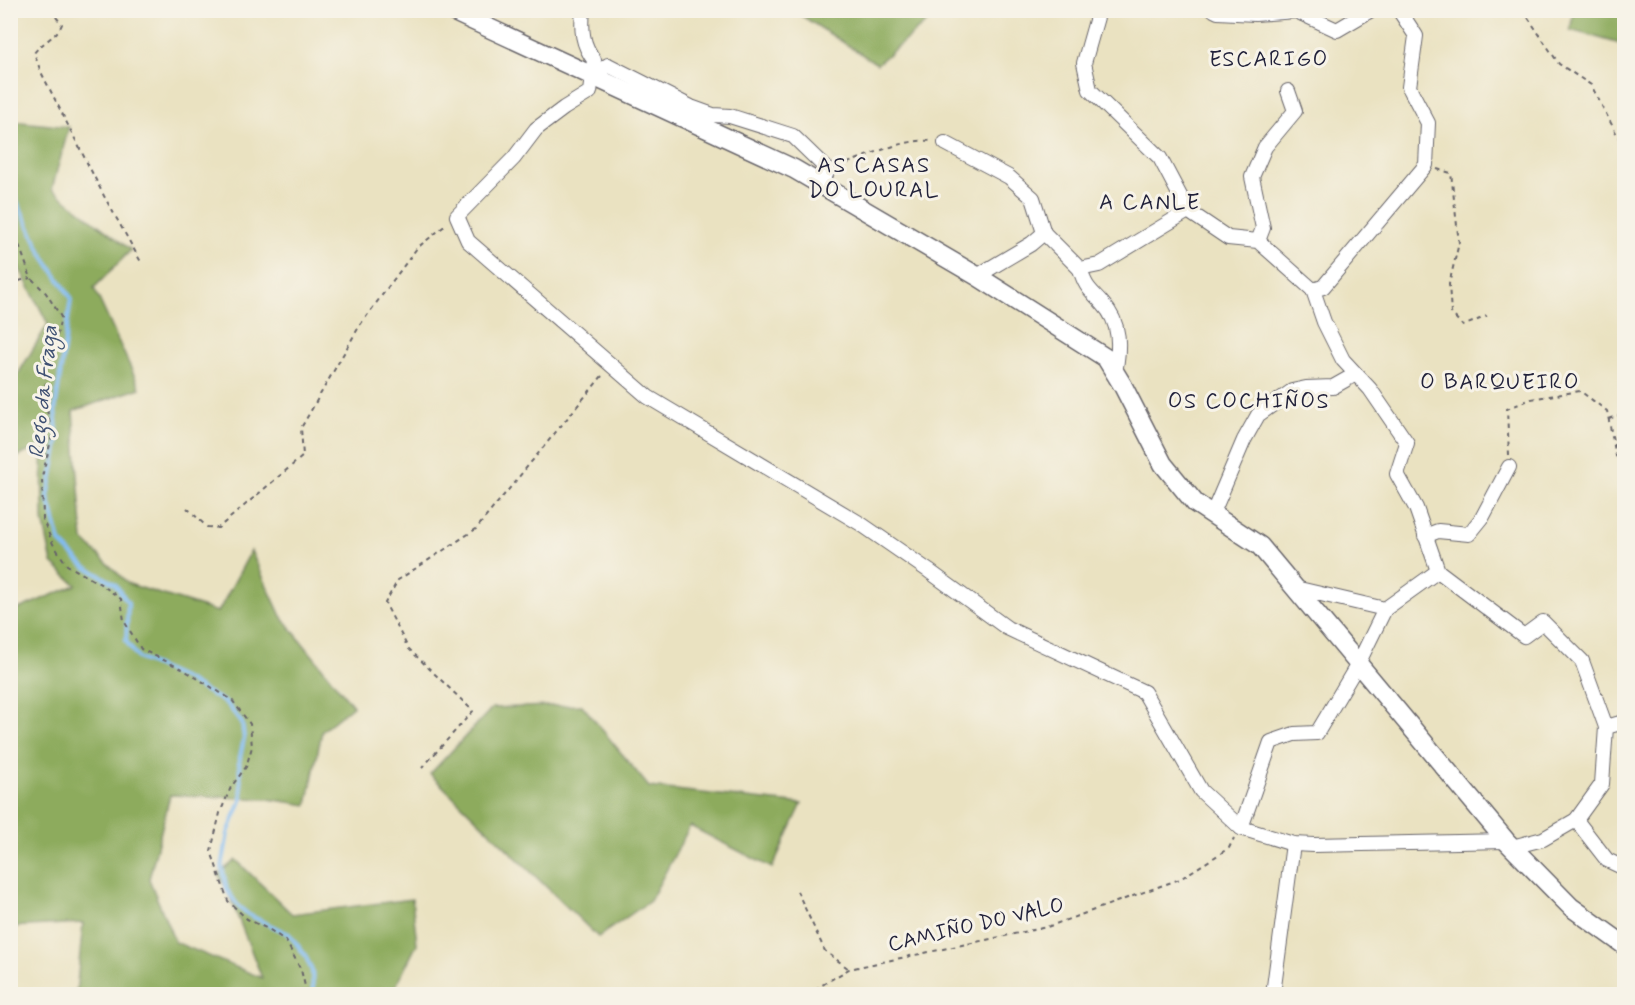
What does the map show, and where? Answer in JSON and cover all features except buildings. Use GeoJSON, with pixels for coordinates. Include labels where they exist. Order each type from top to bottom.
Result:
{"type":"FeatureCollection","features":[{"type":"Feature","properties":{"kind":"street"},"geometry":{"type":"LineString","coordinates":[[450,10],[794,169],[824,177],[1106,358],[1163,464],[1195,503],[1260,546],[1509,844],[1571,907],[1624,945]]}},
{"type":"Feature","properties":{"kind":"street"},"geometry":{"type":"LineString","coordinates":[[583,10],[581,28],[585,48],[594,60],[590,92],[536,129],[514,159],[457,216],[468,241],[648,397],[861,524],[1007,628],[1144,693],[1201,791],[1241,828],[1293,844],[1509,844],[1543,839],[1576,820],[1602,784],[1606,727],[1582,661],[1543,622],[1524,636],[1438,571],[1416,508],[1397,474],[1407,443],[1370,389],[1343,360],[1324,322],[1313,290],[1258,241],[1228,238],[1188,211],[1160,158],[1090,90],[1084,63],[1100,10]]}},
{"type":"Feature","properties":{"kind":"street"},"geometry":{"type":"LineString","coordinates":[[1214,10],[1255,14],[1296,10],[1337,30],[1371,10]]}},
{"type":"Feature","properties":{"kind":"street"},"geometry":{"type":"LineString","coordinates":[[1313,290],[1323,287],[1426,165],[1428,123],[1409,87],[1416,36],[1400,10]]}},
{"type":"Feature","properties":{"kind":"street"},"geometry":{"type":"LineString","coordinates":[[592,77],[608,65],[691,107],[713,115],[730,116],[792,136],[824,177]]}},
{"type":"Feature","properties":{"kind":"street"},"geometry":{"type":"LineString","coordinates":[[1258,241],[1263,228],[1252,177],[1265,147],[1295,111],[1288,91]]}},
{"type":"Feature","properties":{"kind":"street"},"geometry":{"type":"LineString","coordinates":[[945,142],[1009,177],[1033,198],[1044,233],[1080,269],[1085,286],[1106,306],[1116,326],[1120,350],[1115,372]]}},
{"type":"Feature","properties":{"kind":"street"},"geometry":{"type":"LineString","coordinates":[[1080,269],[1098,265],[1188,211]]}},
{"type":"Feature","properties":{"kind":"street"},"geometry":{"type":"LineString","coordinates":[[977,276],[1031,244],[1044,233]]}},
{"type":"Feature","properties":{"kind":"street"},"geometry":{"type":"LineString","coordinates":[[1212,515],[1244,440],[1258,415],[1292,391],[1333,387],[1356,374]]}},
{"type":"Feature","properties":{"kind":"street"},"geometry":{"type":"LineString","coordinates":[[1425,536],[1438,531],[1469,534],[1482,518],[1509,467]]}},
{"type":"Feature","properties":{"kind":"street"},"geometry":{"type":"LineString","coordinates":[[1241,828],[1271,742],[1294,734],[1317,733],[1358,664],[1385,609],[1438,571]]}},
{"type":"Feature","properties":{"kind":"street"},"geometry":{"type":"LineString","coordinates":[[1295,588],[1385,609]]}},
{"type":"Feature","properties":{"kind":"street"},"geometry":{"type":"LineString","coordinates":[[1606,727],[1624,722]]}},
{"type":"Feature","properties":{"kind":"street"},"geometry":{"type":"LineString","coordinates":[[1576,820],[1607,860],[1624,868]]}},
{"type":"Feature","properties":{"kind":"street"},"geometry":{"type":"LineString","coordinates":[[1273,994],[1293,844]]}},
{"type":"Feature","properties":{"kind":"path"},"geometry":{"type":"LineString","coordinates":[[51,10],[62,24],[59,31],[40,45],[34,53],[41,72],[104,196],[141,262]]}},
{"type":"Feature","properties":{"kind":"path"},"geometry":{"type":"LineString","coordinates":[[1523,10],[1559,64],[1591,85],[1624,148]]}},
{"type":"Feature","properties":{"kind":"path"},"geometry":{"type":"LineString","coordinates":[[824,177],[874,153],[924,140],[945,142]]}},
{"type":"Feature","properties":{"kind":"path"},"geometry":{"type":"LineString","coordinates":[[1426,165],[1451,173],[1459,243],[1449,284],[1451,313],[1463,326],[1487,316]]}},
{"type":"Feature","properties":{"kind":"path"},"geometry":{"type":"LineString","coordinates":[[188,508],[207,527],[218,528],[303,456],[301,428],[360,325],[417,248],[457,216]]}},
{"type":"Feature","properties":{"kind":"path"},"geometry":{"type":"LineString","coordinates":[[10,220],[31,278],[46,293],[61,317],[56,340],[47,356],[45,399],[52,436],[42,477],[43,520],[53,544],[67,565],[122,599],[124,621],[141,649],[184,670],[232,700],[250,724],[252,747],[243,773],[231,787],[220,813],[211,850],[228,901],[247,920],[270,930],[286,941],[301,970],[307,994]]}},
{"type":"Feature","properties":{"kind":"path"},"geometry":{"type":"LineString","coordinates":[[10,283],[31,278]]}},
{"type":"Feature","properties":{"kind":"path"},"geometry":{"type":"LineString","coordinates":[[422,768],[473,711],[408,648],[385,603],[398,580],[476,530],[612,364]]}},
{"type":"Feature","properties":{"kind":"path"},"geometry":{"type":"LineString","coordinates":[[1509,467],[1508,410],[1531,399],[1580,391],[1607,411],[1617,461]]}},
{"type":"Feature","properties":{"kind":"path"},"geometry":{"type":"LineString","coordinates":[[1609,419],[1624,413]]}},
{"type":"Feature","properties":{"kind":"path","name":"CAMIÑO DO VALO"},"geometry":{"type":"LineString","coordinates":[[807,994],[849,969],[1058,923],[1180,879],[1228,848],[1241,828]]}},
{"type":"Feature","properties":{"kind":"path"},"geometry":{"type":"LineString","coordinates":[[796,891],[825,951],[849,969]]}},
{"type":"Feature","properties":{"kind":"green space"},"geometry":{"type":"Polygon","coordinates":[[[940,10],[877,64],[794,11],[940,10]]]}},
{"type":"Feature","properties":{"kind":"green space"},"geometry":{"type":"Polygon","coordinates":[[[1574,10],[1624,11],[1624,45],[1570,30],[1574,10]]]}},
{"type":"Feature","properties":{"kind":"green space"},"geometry":{"type":"Polygon","coordinates":[[[11,121],[69,127],[52,189],[131,250],[94,288],[140,388],[73,411],[83,540],[129,584],[218,612],[251,551],[281,616],[353,706],[322,731],[307,805],[268,799],[170,795],[149,879],[175,942],[262,978],[227,890],[218,874],[236,860],[292,914],[412,899],[417,944],[394,990],[399,994],[76,994],[83,923],[11,927],[11,612],[76,585],[52,563],[43,520],[42,445],[11,460],[11,386],[48,324],[11,252],[11,121]]]}},
{"type":"Feature","properties":{"kind":"green space"},"geometry":{"type":"Polygon","coordinates":[[[582,705],[649,787],[802,804],[772,868],[690,826],[650,901],[598,937],[430,774],[492,708],[582,705]]]}},
{"type":"Feature","properties":{"kind":"waterway","name":"Rego da Fraga"},"geometry":{"type":"LineString","coordinates":[[10,187],[41,252],[71,298],[55,411],[58,442],[48,497],[60,542],[84,566],[115,584],[128,603],[126,641],[138,658],[187,680],[227,704],[242,723],[244,738],[239,762],[242,798],[228,833],[222,867],[227,890],[238,906],[249,915],[289,934],[305,955],[312,971],[313,994]]}},
{"type":"Feature","properties":{"kind":"district","name":"ESCARIGO"},"geometry":{"type":"Point","coordinates":[1269,60]}},
{"type":"Feature","properties":{"kind":"district","name":"AS CASAS DO LOURAL"},"geometry":{"type":"Point","coordinates":[874,178]}},
{"type":"Feature","properties":{"kind":"district","name":"A CANLE"},"geometry":{"type":"Point","coordinates":[1150,203]}},
{"type":"Feature","properties":{"kind":"district","name":"O BARQUEIRO"},"geometry":{"type":"Point","coordinates":[1500,383]}},
{"type":"Feature","properties":{"kind":"district","name":"OS COCHIÑOS"},"geometry":{"type":"Point","coordinates":[1249,402]}}]}
